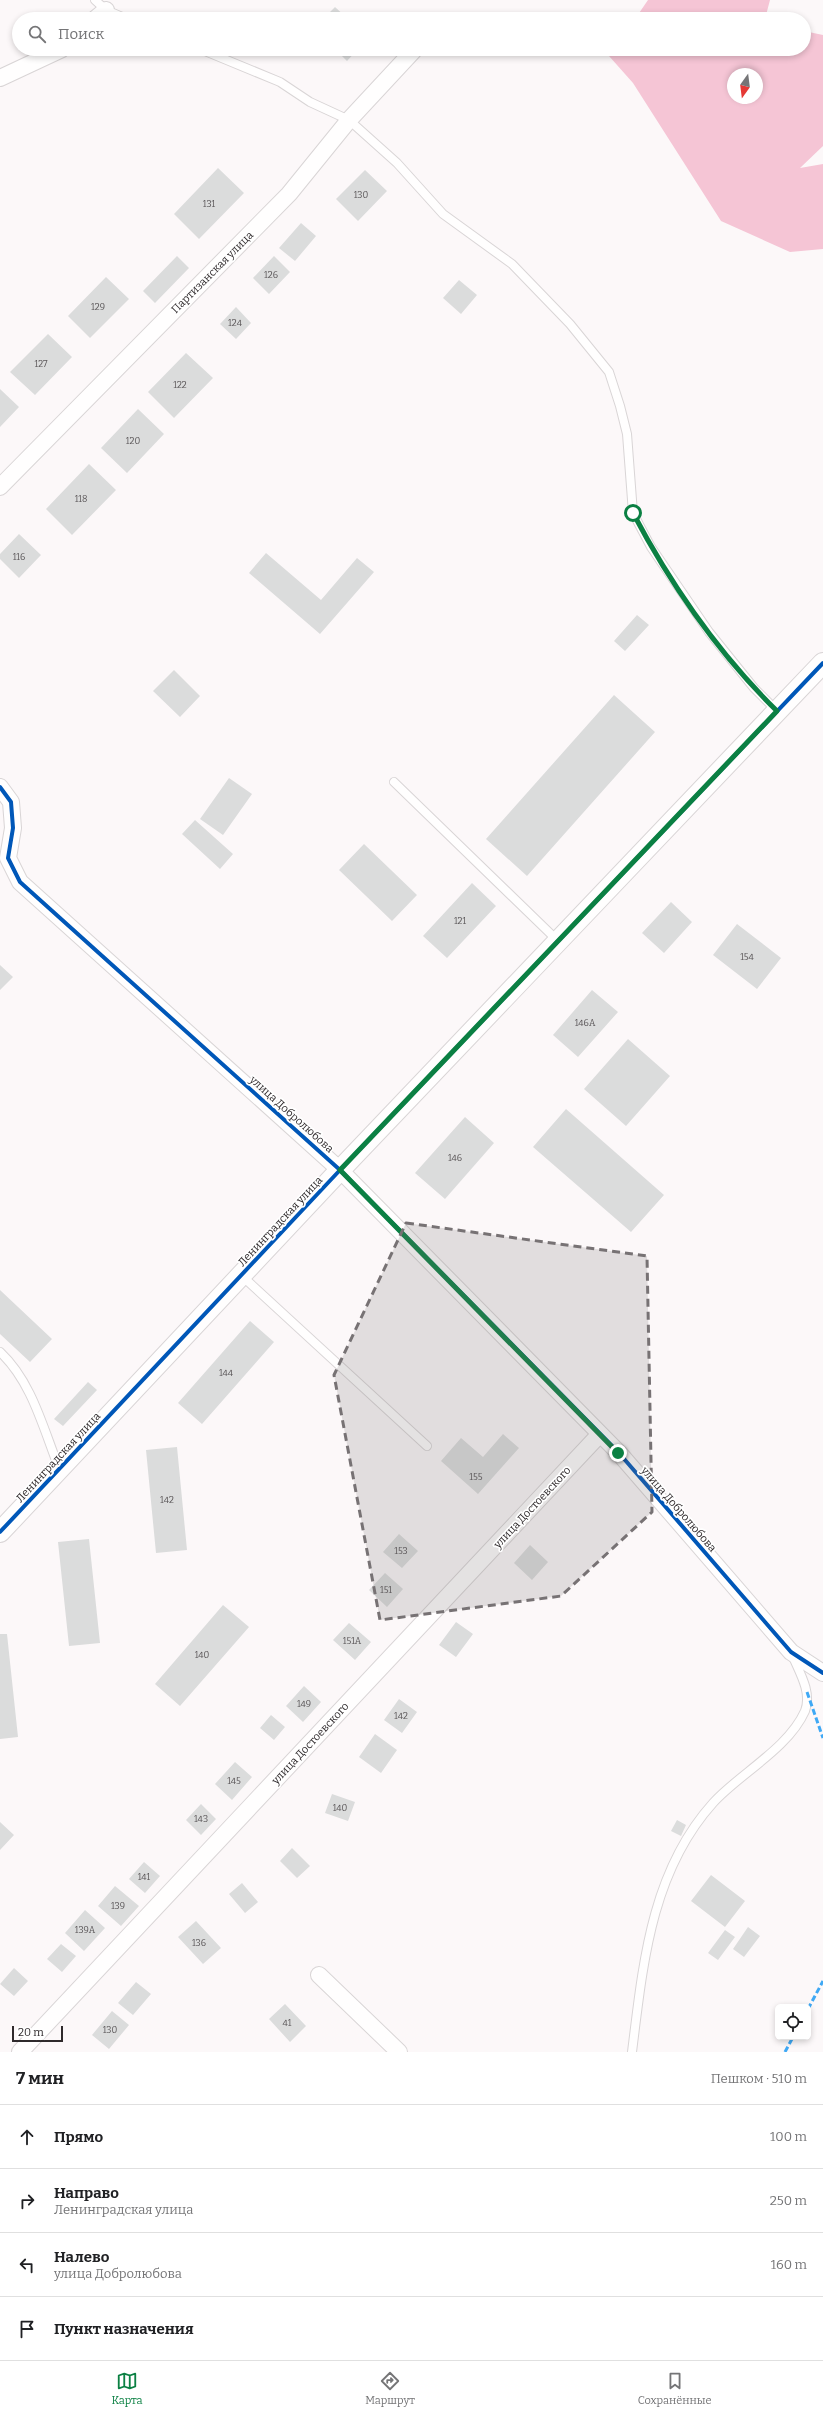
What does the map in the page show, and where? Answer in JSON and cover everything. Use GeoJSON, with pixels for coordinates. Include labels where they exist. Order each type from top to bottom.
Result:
{"type":"FeatureCollection","features":[{"type":"Feature","properties":{"kind":"street"},"geometry":{"type":"LineString","coordinates":[[0,78],[47,56]]}},
{"type":"Feature","properties":{"kind":"street","name":"Партизанская улица"},"geometry":{"type":"LineString","coordinates":[[0,487],[289,194],[349,120],[408,56]]}},
{"type":"Feature","properties":{"kind":"street","name":"Ленинградская улица"},"geometry":{"type":"LineString","coordinates":[[0,1532],[340,1170],[823,663]]}},
{"type":"Feature","properties":{"kind":"street","name":"улица Добролюбова"},"geometry":{"type":"LineString","coordinates":[[0,786],[11,802],[13,828],[4,862],[20,882],[340,1170],[600,1434],[792,1652],[823,1673]]}},
{"type":"Feature","properties":{"kind":"street","name":"улица Достоевского"},"geometry":{"type":"LineString","coordinates":[[20,2052],[600,1434]]}},
{"type":"Feature","properties":{"kind":"street"},"geometry":{"type":"LineString","coordinates":[[319,1975],[399,2052]]}},
{"type":"Feature","properties":{"kind":"lane"},"geometry":{"type":"LineString","coordinates":[[217,56],[280,82],[310,102],[349,120],[397,163],[443,214],[512,264],[570,324],[609,372],[627,434],[632,482],[633,513],[651,547],[709,632],[754,688],[777,711]]}},
{"type":"Feature","properties":{"kind":"lane"},"geometry":{"type":"LineString","coordinates":[[394,782],[558,942]]}},
{"type":"Feature","properties":{"kind":"lane"},"geometry":{"type":"LineString","coordinates":[[241,1275],[427,1446]]}},
{"type":"Feature","properties":{"kind":"lane"},"geometry":{"type":"LineString","coordinates":[[0,1352],[9,1360],[29,1392],[59,1469]]}},
{"type":"Feature","properties":{"kind":"lane"},"geometry":{"type":"LineString","coordinates":[[632,2052],[640,1991],[654,1913],[677,1855],[691,1830],[714,1802],[752,1770],[792,1731],[805,1710],[807,1692],[792,1652]]}},
{"type":"Feature","properties":{"kind":"highlighted area"},"geometry":{"type":"Polygon","coordinates":[[[406,1223],[647,1256],[652,1512],[561,1596],[380,1620],[334,1375],[406,1223]]]}},
{"type":"Feature","properties":{"kind":"shaded area"},"geometry":{"type":"Polygon","coordinates":[[[648,0],[770,0],[767,12],[640,12],[648,0]]]}},
{"type":"Feature","properties":{"kind":"shaded area"},"geometry":{"type":"Polygon","coordinates":[[[811,32],[823,35],[823,146],[800,168],[823,164],[823,249],[790,252],[721,221],[633,83],[609,56],[811,56],[811,32]]]}},
{"type":"Feature","properties":{"kind":"building"},"geometry":{"type":"Polygon","coordinates":[[[335,7],[340,12],[330,12],[335,7]]]}},
{"type":"Feature","properties":{"kind":"building"},"geometry":{"type":"Polygon","coordinates":[[[342,56],[352,56],[347,61],[342,56]]]}},
{"type":"Feature","properties":{"kind":"building"},"geometry":{"type":"Polygon","coordinates":[[[218,168],[244,193],[199,239],[174,214],[218,168]]]}},
{"type":"Feature","properties":{"kind":"building"},"geometry":{"type":"Polygon","coordinates":[[[365,170],[387,191],[358,221],[336,199],[365,170]]]}},
{"type":"Feature","properties":{"kind":"building"},"geometry":{"type":"Polygon","coordinates":[[[301,223],[316,236],[295,261],[279,248],[301,223]]]}},
{"type":"Feature","properties":{"kind":"building"},"geometry":{"type":"Polygon","coordinates":[[[177,256],[189,268],[155,303],[143,291],[177,256]]]}},
{"type":"Feature","properties":{"kind":"building"},"geometry":{"type":"Polygon","coordinates":[[[274,256],[290,272],[269,294],[253,278],[274,256]]]}},
{"type":"Feature","properties":{"kind":"building"},"geometry":{"type":"Polygon","coordinates":[[[106,277],[129,299],[90,338],[68,316],[106,277]]]}},
{"type":"Feature","properties":{"kind":"building"},"geometry":{"type":"Polygon","coordinates":[[[459,280],[477,295],[461,314],[443,298],[459,280]]]}},
{"type":"Feature","properties":{"kind":"building"},"geometry":{"type":"Polygon","coordinates":[[[236,307],[251,323],[236,339],[220,324],[236,307]]]}},
{"type":"Feature","properties":{"kind":"building"},"geometry":{"type":"Polygon","coordinates":[[[48,334],[72,357],[35,395],[10,372],[48,334]]]}},
{"type":"Feature","properties":{"kind":"building"},"geometry":{"type":"Polygon","coordinates":[[[186,353],[213,378],[174,418],[148,392],[186,353]]]}},
{"type":"Feature","properties":{"kind":"building"},"geometry":{"type":"Polygon","coordinates":[[[0,389],[19,407],[0,427],[0,389]]]}},
{"type":"Feature","properties":{"kind":"building"},"geometry":{"type":"Polygon","coordinates":[[[138,409],[164,434],[127,473],[101,448],[138,409]]]}},
{"type":"Feature","properties":{"kind":"building"},"geometry":{"type":"Polygon","coordinates":[[[89,464],[116,490],[72,535],[46,509],[89,464]]]}},
{"type":"Feature","properties":{"kind":"building"},"geometry":{"type":"Polygon","coordinates":[[[19,534],[41,555],[19,578],[0,559],[0,554],[19,534]]]}},
{"type":"Feature","properties":{"kind":"building"},"geometry":{"type":"Polygon","coordinates":[[[266,553],[321,600],[357,558],[374,572],[320,634],[249,573],[266,553]]]}},
{"type":"Feature","properties":{"kind":"building"},"geometry":{"type":"Polygon","coordinates":[[[637,615],[649,625],[625,651],[614,641],[637,615]]]}},
{"type":"Feature","properties":{"kind":"building"},"geometry":{"type":"Polygon","coordinates":[[[174,670],[200,696],[180,717],[153,691],[174,670]]]}},
{"type":"Feature","properties":{"kind":"building"},"geometry":{"type":"Polygon","coordinates":[[[614,695],[655,732],[527,876],[486,839],[614,695]]]}},
{"type":"Feature","properties":{"kind":"building"},"geometry":{"type":"Polygon","coordinates":[[[229,778],[252,794],[223,835],[200,819],[229,778]]]}},
{"type":"Feature","properties":{"kind":"building"},"geometry":{"type":"Polygon","coordinates":[[[195,820],[233,854],[220,869],[182,834],[195,820]]]}},
{"type":"Feature","properties":{"kind":"building"},"geometry":{"type":"Polygon","coordinates":[[[364,844],[417,895],[392,921],[339,870],[364,844]]]}},
{"type":"Feature","properties":{"kind":"building"},"geometry":{"type":"Polygon","coordinates":[[[472,883],[496,906],[447,958],[423,936],[472,883]]]}},
{"type":"Feature","properties":{"kind":"building"},"geometry":{"type":"Polygon","coordinates":[[[671,902],[692,922],[664,953],[642,933],[671,902]]]}},
{"type":"Feature","properties":{"kind":"building"},"geometry":{"type":"Polygon","coordinates":[[[737,924],[781,958],[757,989],[713,955],[737,924]]]}},
{"type":"Feature","properties":{"kind":"building"},"geometry":{"type":"Polygon","coordinates":[[[0,965],[13,977],[0,990],[0,965]]]}},
{"type":"Feature","properties":{"kind":"building"},"geometry":{"type":"Polygon","coordinates":[[[592,990],[618,1012],[578,1057],[553,1035],[592,990]]]}},
{"type":"Feature","properties":{"kind":"building"},"geometry":{"type":"Polygon","coordinates":[[[628,1039],[670,1076],[626,1126],[584,1089],[628,1039]]]}},
{"type":"Feature","properties":{"kind":"building"},"geometry":{"type":"Polygon","coordinates":[[[566,1109],[664,1195],[631,1232],[533,1147],[566,1109]]]}},
{"type":"Feature","properties":{"kind":"building"},"geometry":{"type":"Polygon","coordinates":[[[465,1117],[494,1143],[445,1199],[415,1173],[465,1117]]]}},
{"type":"Feature","properties":{"kind":"building"},"geometry":{"type":"Polygon","coordinates":[[[0,1290],[52,1339],[30,1362],[0,1334],[0,1290]]]}},
{"type":"Feature","properties":{"kind":"building"},"geometry":{"type":"Polygon","coordinates":[[[250,1321],[274,1342],[202,1424],[178,1403],[250,1321]]]}},
{"type":"Feature","properties":{"kind":"building"},"geometry":{"type":"Polygon","coordinates":[[[88,1382],[97,1390],[63,1426],[54,1419],[88,1382]]]}},
{"type":"Feature","properties":{"kind":"building"},"geometry":{"type":"Polygon","coordinates":[[[503,1434],[519,1448],[478,1494],[441,1461],[461,1438],[483,1457],[503,1434]]]}},
{"type":"Feature","properties":{"kind":"building"},"geometry":{"type":"Polygon","coordinates":[[[177,1447],[187,1550],[156,1553],[146,1450],[177,1447]]]}},
{"type":"Feature","properties":{"kind":"building"},"geometry":{"type":"Polygon","coordinates":[[[399,1534],[418,1551],[402,1568],[383,1552],[399,1534]]]}},
{"type":"Feature","properties":{"kind":"building"},"geometry":{"type":"Polygon","coordinates":[[[89,1539],[100,1643],[69,1646],[58,1542],[89,1539]]]}},
{"type":"Feature","properties":{"kind":"building"},"geometry":{"type":"Polygon","coordinates":[[[530,1545],[548,1562],[532,1580],[514,1563],[530,1545]]]}},
{"type":"Feature","properties":{"kind":"building"},"geometry":{"type":"Polygon","coordinates":[[[385,1573],[403,1589],[387,1607],[369,1590],[385,1573]]]}},
{"type":"Feature","properties":{"kind":"building"},"geometry":{"type":"Polygon","coordinates":[[[223,1605],[249,1627],[180,1706],[155,1684],[223,1605]]]}},
{"type":"Feature","properties":{"kind":"building"},"geometry":{"type":"Polygon","coordinates":[[[456,1622],[473,1634],[456,1657],[439,1645],[456,1622]]]}},
{"type":"Feature","properties":{"kind":"building"},"geometry":{"type":"Polygon","coordinates":[[[349,1623],[371,1642],[355,1660],[333,1640],[349,1623]]]}},
{"type":"Feature","properties":{"kind":"building"},"geometry":{"type":"Polygon","coordinates":[[[0,1634],[7,1634],[18,1737],[0,1739],[0,1634]]]}},
{"type":"Feature","properties":{"kind":"building"},"geometry":{"type":"Polygon","coordinates":[[[304,1686],[321,1702],[303,1722],[286,1706],[304,1686]]]}},
{"type":"Feature","properties":{"kind":"building"},"geometry":{"type":"Polygon","coordinates":[[[399,1699],[417,1712],[402,1733],[384,1720],[399,1699]]]}},
{"type":"Feature","properties":{"kind":"building"},"geometry":{"type":"Polygon","coordinates":[[[271,1715],[285,1727],[274,1740],[260,1728],[271,1715]]]}},
{"type":"Feature","properties":{"kind":"building"},"geometry":{"type":"Polygon","coordinates":[[[375,1734],[397,1750],[381,1773],[359,1757],[375,1734]]]}},
{"type":"Feature","properties":{"kind":"building"},"geometry":{"type":"Polygon","coordinates":[[[235,1762],[252,1777],[232,1800],[215,1784],[235,1762]]]}},
{"type":"Feature","properties":{"kind":"building"},"geometry":{"type":"Polygon","coordinates":[[[332,1794],[355,1802],[348,1821],[325,1813],[332,1794]]]}},
{"type":"Feature","properties":{"kind":"building"},"geometry":{"type":"Polygon","coordinates":[[[201,1804],[216,1819],[201,1835],[186,1820],[201,1804]]]}},
{"type":"Feature","properties":{"kind":"building"},"geometry":{"type":"Polygon","coordinates":[[[677,1820],[686,1825],[681,1836],[671,1831],[677,1820]]]}},
{"type":"Feature","properties":{"kind":"building"},"geometry":{"type":"Polygon","coordinates":[[[0,1822],[14,1835],[0,1850],[0,1822]]]}},
{"type":"Feature","properties":{"kind":"building"},"geometry":{"type":"Polygon","coordinates":[[[292,1848],[310,1866],[297,1878],[280,1861],[292,1848]]]}},
{"type":"Feature","properties":{"kind":"building"},"geometry":{"type":"Polygon","coordinates":[[[144,1862],[160,1876],[145,1893],[129,1879],[144,1862]]]}},
{"type":"Feature","properties":{"kind":"building"},"geometry":{"type":"Polygon","coordinates":[[[711,1875],[745,1901],[725,1927],[691,1901],[711,1875]]]}},
{"type":"Feature","properties":{"kind":"building"},"geometry":{"type":"Polygon","coordinates":[[[242,1883],[258,1902],[245,1913],[229,1894],[242,1883]]]}},
{"type":"Feature","properties":{"kind":"building"},"geometry":{"type":"Polygon","coordinates":[[[115,1886],[139,1906],[121,1926],[98,1906],[115,1886]]]}},
{"type":"Feature","properties":{"kind":"building"},"geometry":{"type":"Polygon","coordinates":[[[85,1910],[105,1928],[84,1951],[65,1933],[85,1910]]]}},
{"type":"Feature","properties":{"kind":"building"},"geometry":{"type":"Polygon","coordinates":[[[196,1921],[221,1948],[203,1964],[178,1937],[196,1921]]]}},
{"type":"Feature","properties":{"kind":"building"},"geometry":{"type":"Polygon","coordinates":[[[748,1927],[760,1936],[744,1957],[733,1949],[748,1927]]]}},
{"type":"Feature","properties":{"kind":"building"},"geometry":{"type":"Polygon","coordinates":[[[725,1930],[735,1937],[718,1960],[708,1953],[725,1930]]]}},
{"type":"Feature","properties":{"kind":"building"},"geometry":{"type":"Polygon","coordinates":[[[61,1944],[76,1956],[62,1972],[47,1959],[61,1944]]]}},
{"type":"Feature","properties":{"kind":"building"},"geometry":{"type":"Polygon","coordinates":[[[14,1968],[28,1981],[14,1996],[0,1984],[14,1968]]]}},
{"type":"Feature","properties":{"kind":"building"},"geometry":{"type":"Polygon","coordinates":[[[136,1982],[151,1994],[133,2015],[118,2003],[136,1982]]]}},
{"type":"Feature","properties":{"kind":"building"},"geometry":{"type":"Polygon","coordinates":[[[285,2004],[306,2026],[290,2042],[269,2019],[285,2004]]]}},
{"type":"Feature","properties":{"kind":"building"},"geometry":{"type":"Polygon","coordinates":[[[112,2011],[129,2025],[109,2049],[92,2035],[112,2011]]]}},
{"type":"Feature","properties":{"kind":"marked path"},"geometry":{"type":"LineString","coordinates":[[807,1692],[823,1738]]}},
{"type":"Feature","properties":{"kind":"marked path"},"geometry":{"type":"LineString","coordinates":[[811,2004],[823,1981]]}},
{"type":"Feature","properties":{"kind":"marked path"},"geometry":{"type":"LineString","coordinates":[[785,2052],[791,2040]]}},
{"type":"Feature","properties":{"kind":"cycle path"},"geometry":{"type":"LineString","coordinates":[[0,1532],[340,1170],[823,663]]}},
{"type":"Feature","properties":{"kind":"cycle path"},"geometry":{"type":"LineString","coordinates":[[0,787],[11,802],[13,828],[8,858],[20,882],[340,1170],[619,1453],[791,1652],[823,1673]]}},
{"type":"Feature","properties":{"kind":"route"},"geometry":{"type":"LineString","coordinates":[[618,1453],[340,1170],[777,711],[754,688],[709,632],[651,547],[633,513]]}}]}
